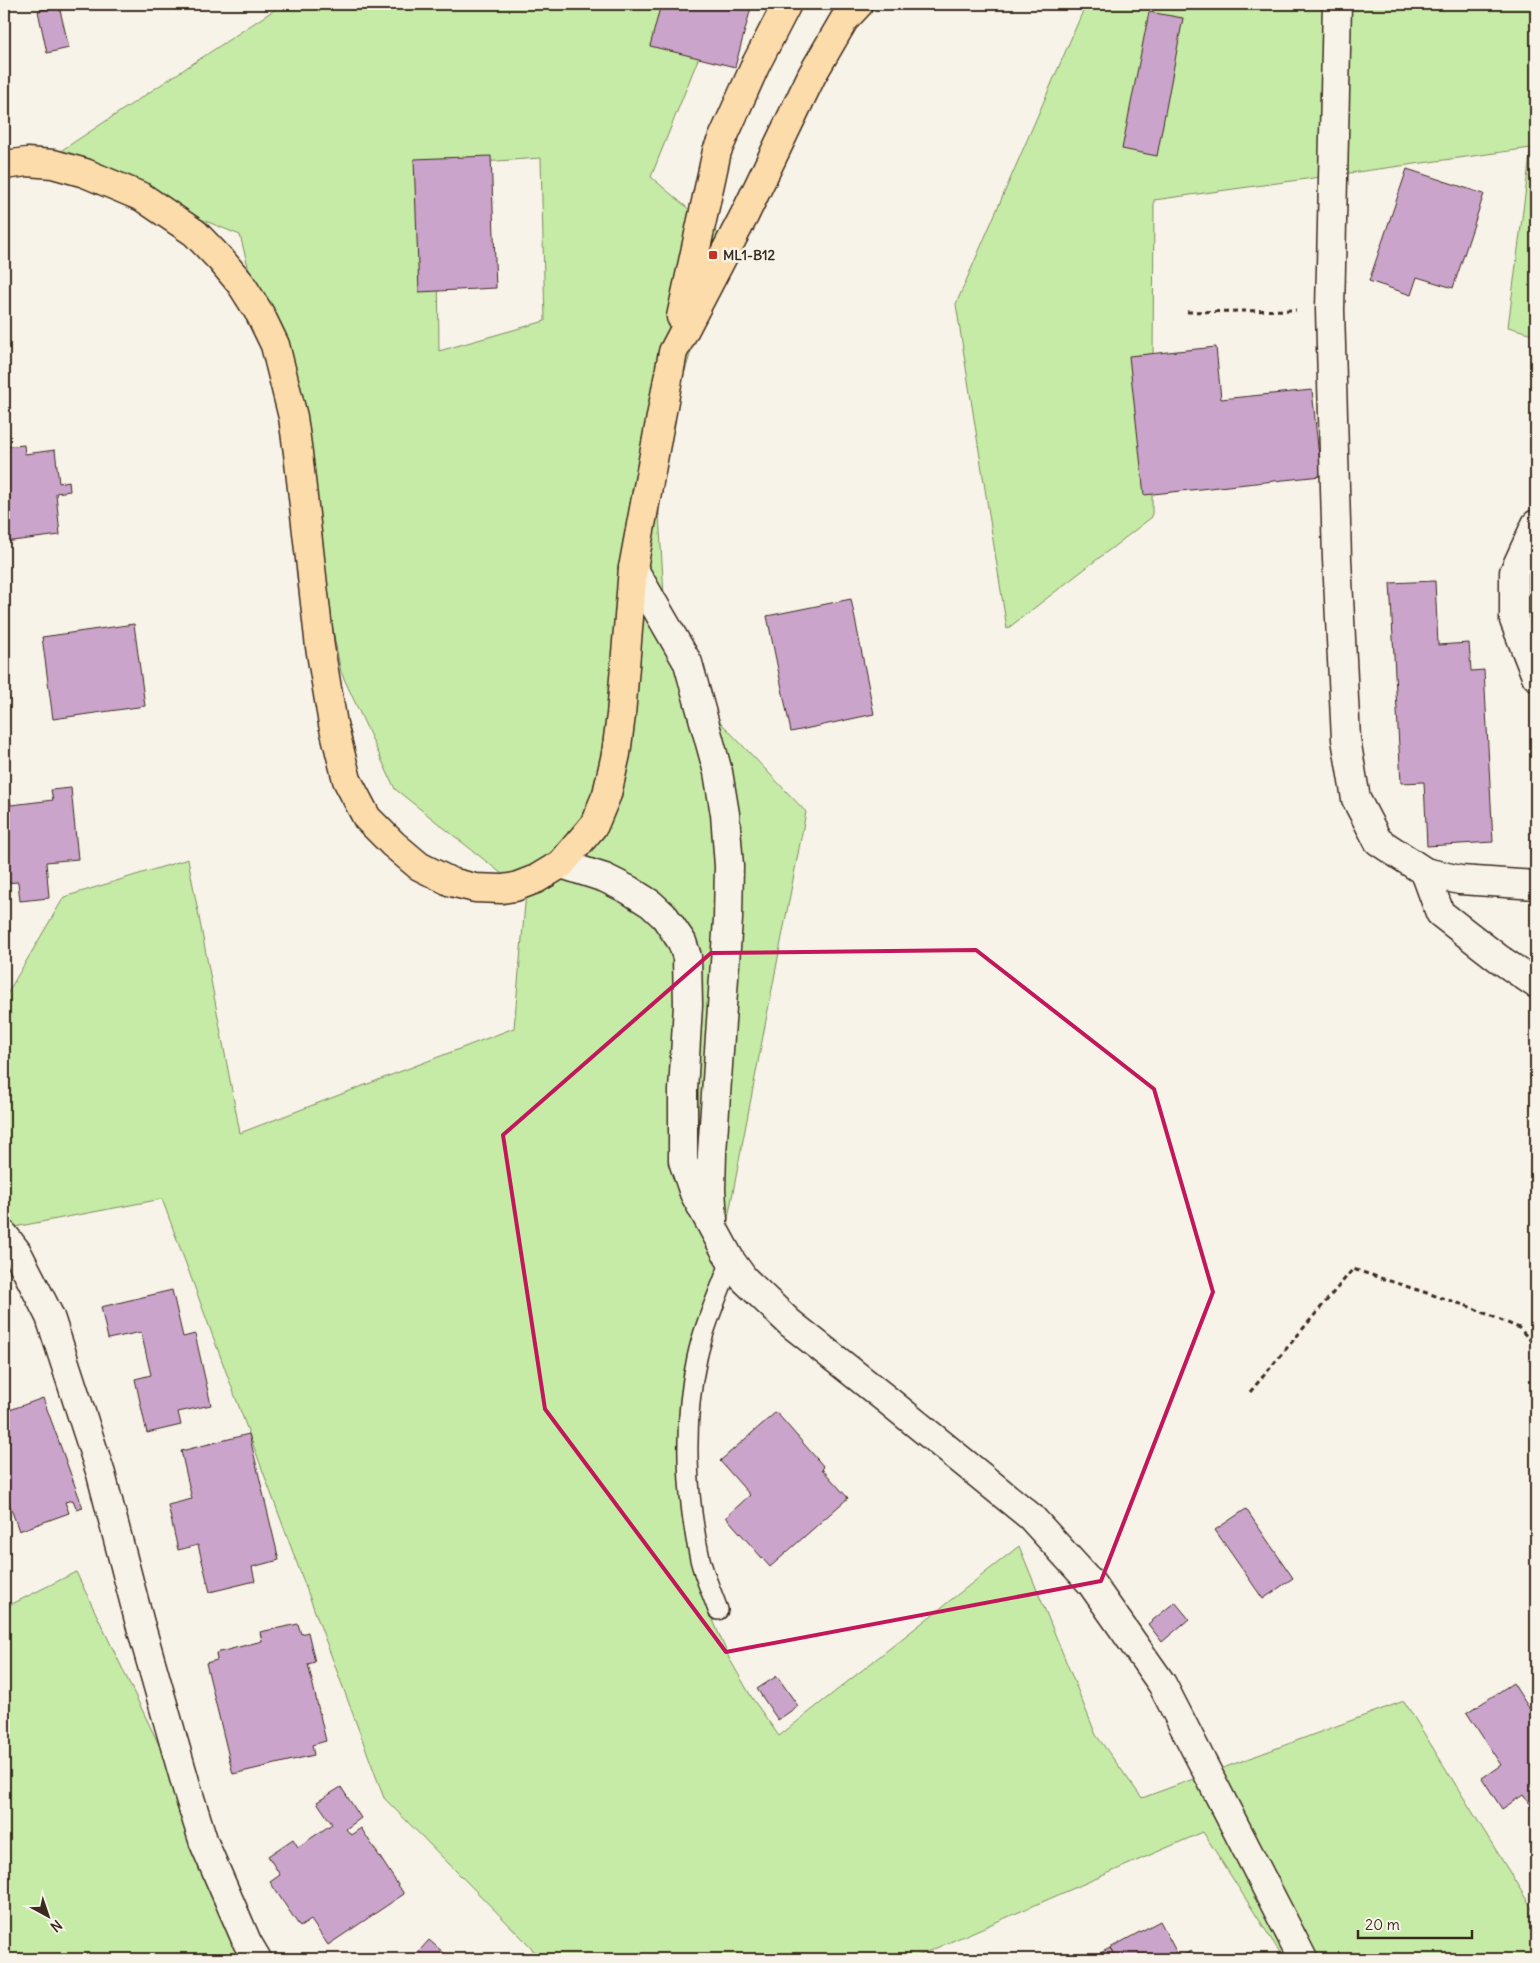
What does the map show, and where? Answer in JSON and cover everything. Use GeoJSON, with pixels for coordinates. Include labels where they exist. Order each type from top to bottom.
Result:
{"type":"FeatureCollection","features":[{"type":"Feature","properties":{"kind":"highway"},"geometry":{"type":"LineString","coordinates":[[4,165],[27,162],[53,164],[85,173],[142,197],[194,233],[221,260],[241,284],[260,314],[275,345],[293,417],[320,647],[333,724],[348,780],[367,818],[419,866],[451,882],[475,888],[502,889],[515,887],[536,879],[561,864],[594,825],[609,786],[616,754],[621,715],[633,568],[673,352],[716,151],[756,64],[787,4]]}},
{"type":"Feature","properties":{"kind":"highway"},"geometry":{"type":"LineString","coordinates":[[673,352],[745,214],[812,75],[844,20],[859,4]]}},
{"type":"Feature","properties":{"kind":"street"},"geometry":{"type":"LineString","coordinates":[[1337,4],[1330,310],[1336,549],[1346,739],[1356,799],[1378,841],[1426,872],[1460,880],[1536,885]]}},
{"type":"Feature","properties":{"kind":"street"},"geometry":{"type":"LineString","coordinates":[[1536,524],[1514,572],[1514,620],[1536,676]]}},
{"type":"Feature","properties":{"kind":"street"},"geometry":{"type":"LineString","coordinates":[[633,568],[688,663],[718,772],[725,814],[728,918],[712,1153],[713,1229]]}},
{"type":"Feature","properties":{"kind":"street"},"geometry":{"type":"LineString","coordinates":[[561,864],[605,878],[651,904],[665,917],[682,942],[687,957],[688,1005],[682,1092],[683,1161],[694,1193],[731,1261],[744,1279],[790,1324],[1031,1517],[1091,1583],[1162,1684],[1303,1959]]}},
{"type":"Feature","properties":{"kind":"street"},"geometry":{"type":"LineString","coordinates":[[1426,872],[1440,912],[1498,958],[1536,984]]}},
{"type":"Feature","properties":{"kind":"street"},"geometry":{"type":"LineString","coordinates":[[4,1235],[17,1252],[50,1318],[101,1474],[138,1620],[193,1809],[204,1843],[231,1907],[257,1959]]}},
{"type":"Feature","properties":{"kind":"lane"},"geometry":{"type":"LineString","coordinates":[[718,1610],[700,1561],[692,1513],[688,1462],[697,1357],[731,1261]]}},
{"type":"Feature","properties":{"kind":"path"},"geometry":{"type":"LineString","coordinates":[[1187,312],[1330,310]]}},
{"type":"Feature","properties":{"kind":"path"},"geometry":{"type":"LineString","coordinates":[[1250,1392],[1353,1270],[1473,1308],[1519,1328],[1536,1346]]}},
{"type":"Feature","properties":{"kind":"highlighted area"},"geometry":{"type":"Polygon","coordinates":[[[976,950],[1154,1089],[1213,1292],[1101,1581],[726,1652],[545,1409],[503,1135],[711,953],[976,950]]]}},
{"type":"Feature","properties":{"kind":"green space"},"geometry":{"type":"Polygon","coordinates":[[[283,4],[720,4],[651,177],[725,240],[656,466],[666,627],[685,685],[806,812],[716,1281],[688,1378],[711,1615],[729,1658],[752,1698],[779,1736],[1019,1546],[1096,1735],[1142,1798],[1404,1701],[1536,1915],[1536,1959],[1284,1959],[1203,1832],[911,1959],[538,1959],[531,1947],[384,1798],[162,1199],[4,1229],[4,999],[64,897],[188,859],[240,1133],[514,1028],[526,893],[395,789],[341,672],[308,501],[240,235],[50,158],[283,4]],[[541,158],[437,165],[439,351],[545,321],[541,158]]]}},
{"type":"Feature","properties":{"kind":"green space"},"geometry":{"type":"Polygon","coordinates":[[[1086,4],[1536,4],[1536,335],[1508,327],[1531,148],[1154,200],[1152,517],[1007,629],[956,304],[1086,4]]]}},
{"type":"Feature","properties":{"kind":"green space"},"geometry":{"type":"Polygon","coordinates":[[[76,1572],[197,1824],[257,1959],[4,1959],[4,1608],[76,1572]]]}},
{"type":"Feature","properties":{"kind":"building"},"geometry":{"type":"Polygon","coordinates":[[[661,4],[752,4],[735,67],[650,46],[661,4]]]}},
{"type":"Feature","properties":{"kind":"building"},"geometry":{"type":"Polygon","coordinates":[[[59,6],[69,48],[47,53],[38,11],[59,6]]]}},
{"type":"Feature","properties":{"kind":"building"},"geometry":{"type":"Polygon","coordinates":[[[1149,12],[1183,18],[1157,156],[1122,149],[1149,12]]]}},
{"type":"Feature","properties":{"kind":"building"},"geometry":{"type":"Polygon","coordinates":[[[491,156],[496,288],[419,292],[414,159],[491,156]]]}},
{"type":"Feature","properties":{"kind":"building"},"geometry":{"type":"Polygon","coordinates":[[[1407,169],[1484,194],[1453,288],[1417,277],[1411,295],[1369,281],[1407,169]]]}},
{"type":"Feature","properties":{"kind":"building"},"geometry":{"type":"Polygon","coordinates":[[[1216,347],[1221,399],[1312,390],[1321,476],[1144,495],[1129,356],[1216,347]]]}},
{"type":"Feature","properties":{"kind":"building"},"geometry":{"type":"Polygon","coordinates":[[[24,445],[25,454],[55,450],[59,483],[69,481],[70,491],[56,493],[60,535],[4,542],[4,447],[24,445]]]}},
{"type":"Feature","properties":{"kind":"building"},"geometry":{"type":"Polygon","coordinates":[[[1435,581],[1438,645],[1469,643],[1471,671],[1484,670],[1493,842],[1427,846],[1424,782],[1401,783],[1390,583],[1435,581]]]}},
{"type":"Feature","properties":{"kind":"building"},"geometry":{"type":"Polygon","coordinates":[[[851,599],[874,714],[791,732],[767,616],[851,599]]]}},
{"type":"Feature","properties":{"kind":"building"},"geometry":{"type":"Polygon","coordinates":[[[134,624],[145,706],[53,719],[42,637],[134,624]]]}},
{"type":"Feature","properties":{"kind":"building"},"geometry":{"type":"Polygon","coordinates":[[[71,788],[78,859],[46,862],[49,898],[20,901],[18,882],[4,883],[4,799],[10,798],[11,805],[53,800],[51,790],[71,788]]]}},
{"type":"Feature","properties":{"kind":"building"},"geometry":{"type":"Polygon","coordinates":[[[172,1290],[183,1337],[195,1334],[211,1405],[178,1412],[181,1425],[147,1433],[135,1379],[151,1375],[141,1332],[108,1339],[101,1307],[172,1290]]]}},
{"type":"Feature","properties":{"kind":"building"},"geometry":{"type":"Polygon","coordinates":[[[43,1398],[83,1508],[77,1510],[73,1500],[65,1502],[69,1513],[19,1531],[4,1489],[4,1412],[43,1398]]]}},
{"type":"Feature","properties":{"kind":"building"},"geometry":{"type":"Polygon","coordinates":[[[776,1412],[848,1498],[770,1567],[726,1517],[750,1495],[720,1461],[776,1412]]]}},
{"type":"Feature","properties":{"kind":"building"},"geometry":{"type":"Polygon","coordinates":[[[249,1434],[279,1560],[252,1567],[255,1581],[210,1592],[198,1545],[178,1550],[168,1505],[192,1499],[181,1451],[249,1434]]]}},
{"type":"Feature","properties":{"kind":"building"},"geometry":{"type":"Polygon","coordinates":[[[1246,1509],[1293,1578],[1263,1599],[1215,1530],[1246,1509]]]}},
{"type":"Feature","properties":{"kind":"building"},"geometry":{"type":"Polygon","coordinates":[[[1175,1602],[1189,1619],[1162,1642],[1148,1624],[1175,1602]]]}},
{"type":"Feature","properties":{"kind":"building"},"geometry":{"type":"Polygon","coordinates":[[[298,1624],[301,1634],[308,1632],[315,1662],[308,1664],[326,1741],[312,1745],[314,1755],[233,1774],[206,1663],[217,1660],[216,1653],[262,1641],[260,1632],[298,1624]]]}},
{"type":"Feature","properties":{"kind":"building"},"geometry":{"type":"Polygon","coordinates":[[[777,1676],[798,1706],[778,1720],[757,1689],[777,1676]]]}},
{"type":"Feature","properties":{"kind":"building"},"geometry":{"type":"Polygon","coordinates":[[[1513,1683],[1536,1719],[1536,1814],[1523,1795],[1502,1809],[1482,1778],[1501,1765],[1467,1713],[1513,1683]]]}},
{"type":"Feature","properties":{"kind":"building"},"geometry":{"type":"Polygon","coordinates":[[[341,1787],[361,1818],[346,1829],[351,1835],[361,1828],[404,1894],[328,1945],[311,1920],[300,1927],[270,1882],[280,1875],[268,1856],[293,1839],[298,1847],[332,1824],[317,1802],[341,1787]]]}},
{"type":"Feature","properties":{"kind":"building"},"geometry":{"type":"Polygon","coordinates":[[[1160,1921],[1179,1957],[1192,1951],[1197,1959],[1117,1959],[1110,1948],[1160,1921]]]}},
{"type":"Feature","properties":{"kind":"building"},"geometry":{"type":"Polygon","coordinates":[[[429,1940],[451,1959],[412,1959],[429,1940]]]}},
{"type":"Feature","properties":{"kind":"building"},"geometry":{"type":"Polygon","coordinates":[[[1110,1948],[1117,1959],[1089,1959],[1110,1948]]]}},
{"type":"Feature","properties":{"kind":"place","name":"ML1-B12"},"geometry":{"type":"Point","coordinates":[713,255]}}]}
